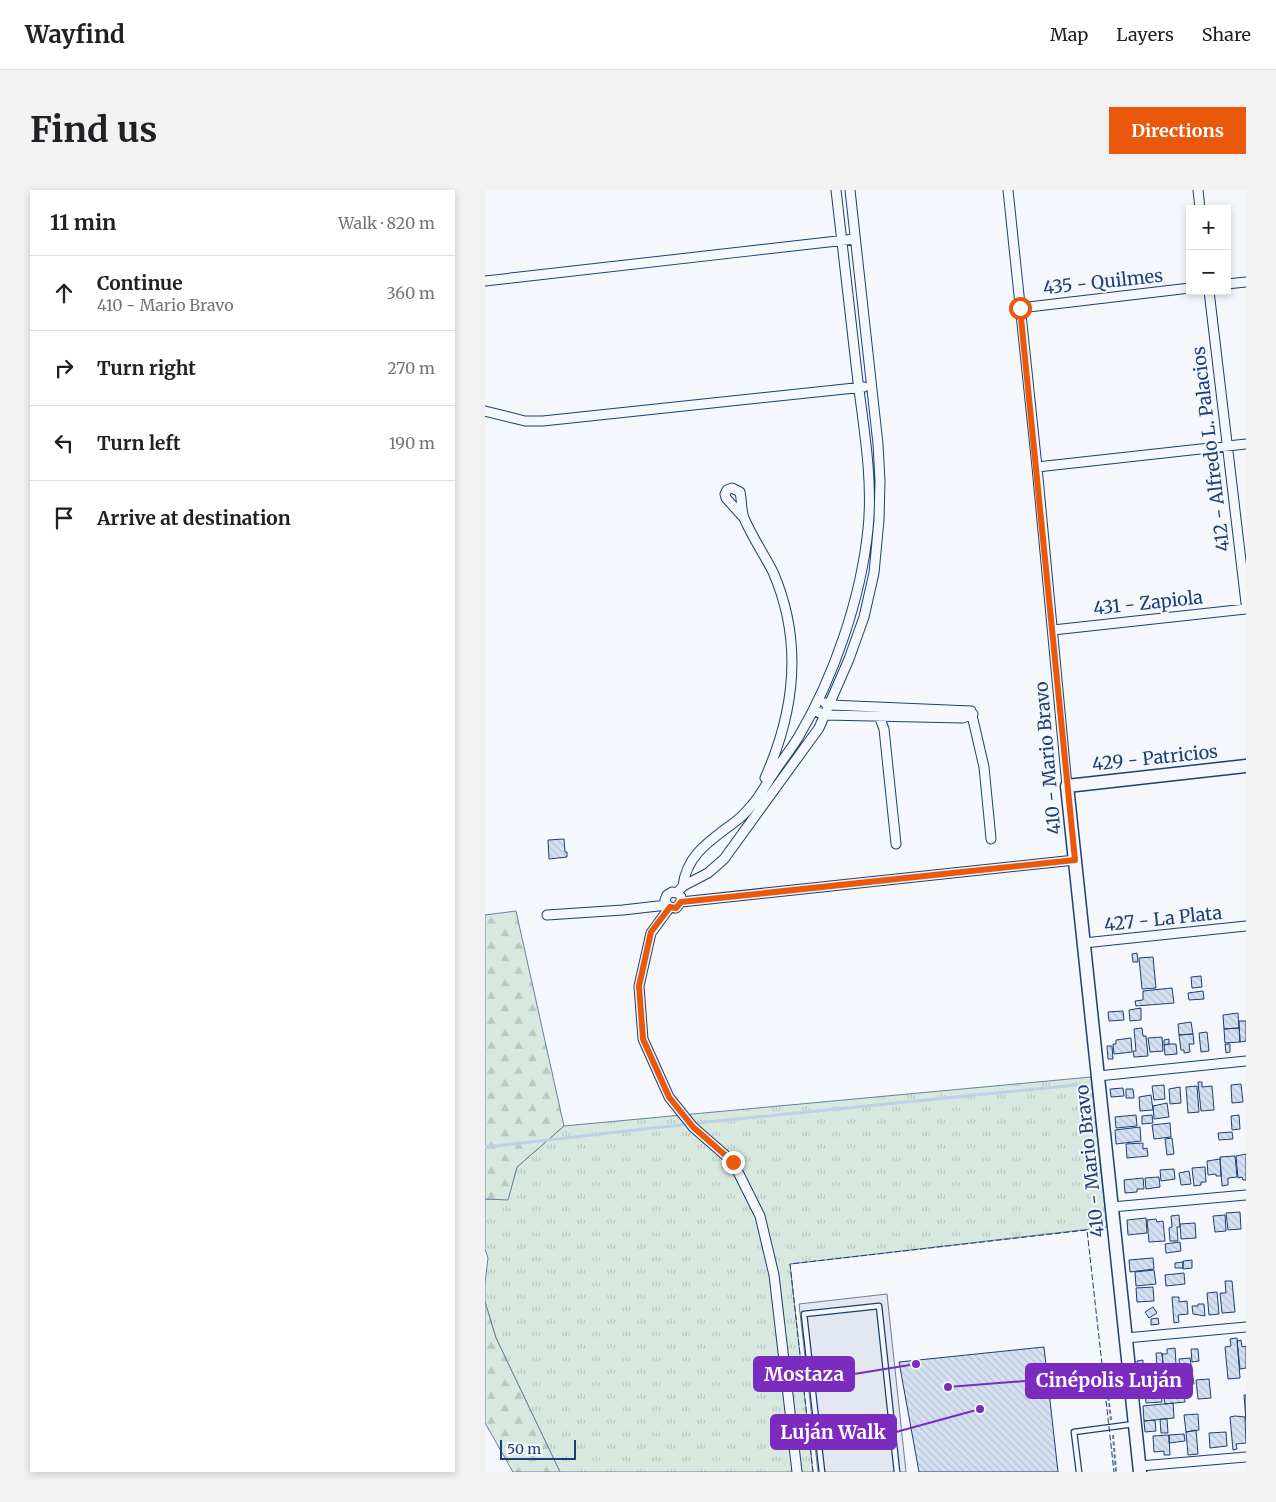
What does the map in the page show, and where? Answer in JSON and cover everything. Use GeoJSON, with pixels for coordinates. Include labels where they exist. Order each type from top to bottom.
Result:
{"type":"FeatureCollection","features":[{"type":"Feature","properties":{"kind":"street"},"geometry":{"type":"LineString","coordinates":[[669,906],[665,900],[667,895],[680,890],[708,873],[724,859],[798,738],[818,700],[839,648],[852,612],[862,569],[868,528],[867,456],[835,190]]}},
{"type":"Feature","properties":{"kind":"street"},"geometry":{"type":"LineString","coordinates":[[547,914],[669,906],[676,908],[681,902],[680,890],[684,876],[699,850],[757,806],[819,728],[830,705],[864,617],[874,573],[879,520],[880,481],[850,190]]}},
{"type":"Feature","properties":{"kind":"street","name":"410 - Mario Bravo"},"geometry":{"type":"LineString","coordinates":[[1008,190],[1037,467],[1067,786],[1140,1469]]}},
{"type":"Feature","properties":{"kind":"street"},"geometry":{"type":"LineString","coordinates":[[1198,190],[1200,205]]}},
{"type":"Feature","properties":{"kind":"street"},"geometry":{"type":"LineString","coordinates":[[485,281],[855,239]]}},
{"type":"Feature","properties":{"kind":"street"},"geometry":{"type":"LineString","coordinates":[[1231,284],[1246,282]]}},
{"type":"Feature","properties":{"kind":"street","name":"435 - Quilmes"},"geometry":{"type":"LineString","coordinates":[[1020,308],[1186,288]]}},
{"type":"Feature","properties":{"kind":"street","name":"412 - Alfredo L. Palacios"},"geometry":{"type":"LineString","coordinates":[[1209,295],[1246,603]]}},
{"type":"Feature","properties":{"kind":"street"},"geometry":{"type":"LineString","coordinates":[[485,411],[525,421],[543,421],[871,386]]}},
{"type":"Feature","properties":{"kind":"street"},"geometry":{"type":"LineString","coordinates":[[1037,467],[1246,444]]}},
{"type":"Feature","properties":{"kind":"street"},"geometry":{"type":"LineString","coordinates":[[744,518],[772,571],[782,596],[789,626],[792,654],[789,699],[783,731],[757,806]]}},
{"type":"Feature","properties":{"kind":"street","name":"431 - Zapiola"},"geometry":{"type":"LineString","coordinates":[[1053,630],[1246,609]]}},
{"type":"Feature","properties":{"kind":"street"},"geometry":{"type":"LineString","coordinates":[[818,700],[830,705],[879,711]]}},
{"type":"Feature","properties":{"kind":"street"},"geometry":{"type":"LineString","coordinates":[[813,710],[825,715],[879,711],[965,709],[971,711],[983,767],[991,839]]}},
{"type":"Feature","properties":{"kind":"street"},"geometry":{"type":"LineString","coordinates":[[879,711],[885,729],[895,844]]}},
{"type":"Feature","properties":{"kind":"street","name":"429 - Patricios"},"geometry":{"type":"LineString","coordinates":[[1067,786],[1246,766]]}},
{"type":"Feature","properties":{"kind":"street"},"geometry":{"type":"LineString","coordinates":[[681,902],[1075,860]]}},
{"type":"Feature","properties":{"kind":"street"},"geometry":{"type":"LineString","coordinates":[[669,906],[651,932],[639,986],[643,1039],[669,1097],[690,1124],[733,1162],[760,1216],[773,1275],[797,1472]]}},
{"type":"Feature","properties":{"kind":"street","name":"427 - La Plata"},"geometry":{"type":"LineString","coordinates":[[1084,943],[1246,926]]}},
{"type":"Feature","properties":{"kind":"street"},"geometry":{"type":"LineString","coordinates":[[1098,1076],[1246,1061]]}},
{"type":"Feature","properties":{"kind":"street"},"geometry":{"type":"LineString","coordinates":[[1112,1207],[1246,1195]]}},
{"type":"Feature","properties":{"kind":"street"},"geometry":{"type":"LineString","coordinates":[[1126,1338],[1246,1327]]}},
{"type":"Feature","properties":{"kind":"street"},"geometry":{"type":"LineString","coordinates":[[1140,1469],[1246,1458]]}},
{"type":"Feature","properties":{"kind":"lane"},"geometry":{"type":"LineString","coordinates":[[822,1472],[804,1314],[879,1306],[897,1472]]}},
{"type":"Feature","properties":{"kind":"lane"},"geometry":{"type":"LineString","coordinates":[[1079,1472],[1074,1432],[1135,1424]]}},
{"type":"Feature","properties":{"kind":"green space"},"geometry":{"type":"Polygon","coordinates":[[[516,911],[564,1126],[517,1167],[508,1200],[485,1199],[485,915],[516,911]]]}},
{"type":"Feature","properties":{"kind":"green space"},"geometry":{"type":"Polygon","coordinates":[[[1091,1077],[1107,1227],[790,1264],[813,1472],[560,1472],[496,1338],[485,1302],[488,1258],[485,1249],[485,1199],[508,1199],[517,1167],[564,1126],[1091,1077]]]}},
{"type":"Feature","properties":{"kind":"green space"},"geometry":{"type":"Polygon","coordinates":[[[485,1302],[496,1338],[560,1472],[513,1472],[485,1423],[485,1302]]]}},
{"type":"Feature","properties":{"kind":"shaded area"},"geometry":{"type":"Polygon","coordinates":[[[887,1294],[906,1472],[818,1472],[799,1304],[887,1294]]]}},
{"type":"Feature","properties":{"kind":"building"},"geometry":{"type":"Polygon","coordinates":[[[564,839],[567,857],[549,859],[548,840],[564,839]]]}},
{"type":"Feature","properties":{"kind":"building"},"geometry":{"type":"Polygon","coordinates":[[[1137,953],[1138,962],[1133,962],[1132,954],[1137,953]]]}},
{"type":"Feature","properties":{"kind":"building"},"geometry":{"type":"Polygon","coordinates":[[[1153,957],[1156,988],[1142,989],[1139,958],[1153,957]]]}},
{"type":"Feature","properties":{"kind":"building"},"geometry":{"type":"Polygon","coordinates":[[[1201,976],[1202,987],[1192,988],[1191,977],[1201,976]]]}},
{"type":"Feature","properties":{"kind":"building"},"geometry":{"type":"Polygon","coordinates":[[[1172,988],[1174,1003],[1136,1006],[1135,1001],[1143,1000],[1143,991],[1172,988]]]}},
{"type":"Feature","properties":{"kind":"building"},"geometry":{"type":"Polygon","coordinates":[[[1203,991],[1204,999],[1189,1000],[1188,993],[1203,991]]]}},
{"type":"Feature","properties":{"kind":"building"},"geometry":{"type":"Polygon","coordinates":[[[1141,1008],[1141,1020],[1130,1021],[1129,1010],[1141,1008]]]}},
{"type":"Feature","properties":{"kind":"building"},"geometry":{"type":"Polygon","coordinates":[[[1123,1011],[1124,1020],[1109,1021],[1108,1012],[1123,1011]]]}},
{"type":"Feature","properties":{"kind":"building"},"geometry":{"type":"Polygon","coordinates":[[[1238,1013],[1239,1028],[1224,1029],[1223,1015],[1238,1013]]]}},
{"type":"Feature","properties":{"kind":"building"},"geometry":{"type":"Polygon","coordinates":[[[1239,1021],[1246,1021],[1246,1041],[1240,1042],[1239,1021]]]}},
{"type":"Feature","properties":{"kind":"building"},"geometry":{"type":"Polygon","coordinates":[[[1191,1022],[1193,1034],[1179,1035],[1178,1024],[1191,1022]]]}},
{"type":"Feature","properties":{"kind":"building"},"geometry":{"type":"Polygon","coordinates":[[[1142,1028],[1143,1036],[1146,1036],[1148,1056],[1134,1057],[1133,1051],[1136,1051],[1134,1029],[1142,1028]]]}},
{"type":"Feature","properties":{"kind":"building"},"geometry":{"type":"Polygon","coordinates":[[[1239,1028],[1240,1042],[1225,1043],[1224,1029],[1239,1028]]]}},
{"type":"Feature","properties":{"kind":"building"},"geometry":{"type":"Polygon","coordinates":[[[1207,1032],[1209,1051],[1201,1052],[1199,1033],[1207,1032]]]}},
{"type":"Feature","properties":{"kind":"building"},"geometry":{"type":"Polygon","coordinates":[[[1193,1034],[1194,1044],[1189,1044],[1190,1052],[1184,1053],[1184,1050],[1181,1050],[1179,1035],[1193,1034]]]}},
{"type":"Feature","properties":{"kind":"building"},"geometry":{"type":"Polygon","coordinates":[[[1162,1037],[1163,1051],[1150,1052],[1148,1038],[1162,1037]]]}},
{"type":"Feature","properties":{"kind":"building"},"geometry":{"type":"Polygon","coordinates":[[[1131,1038],[1132,1052],[1114,1054],[1113,1044],[1116,1044],[1116,1040],[1131,1038]]]}},
{"type":"Feature","properties":{"kind":"building"},"geometry":{"type":"Polygon","coordinates":[[[1169,1039],[1169,1044],[1164,1045],[1164,1040],[1169,1039]]]}},
{"type":"Feature","properties":{"kind":"building"},"geometry":{"type":"Polygon","coordinates":[[[1176,1044],[1177,1054],[1165,1055],[1164,1045],[1176,1044]]]}},
{"type":"Feature","properties":{"kind":"building"},"geometry":{"type":"Polygon","coordinates":[[[1225,1044],[1230,1044],[1230,1052],[1226,1053],[1225,1044]]]}},
{"type":"Feature","properties":{"kind":"building"},"geometry":{"type":"Polygon","coordinates":[[[1107,1046],[1112,1046],[1113,1059],[1108,1059],[1107,1046]]]}},
{"type":"Feature","properties":{"kind":"building"},"geometry":{"type":"Polygon","coordinates":[[[1198,1082],[1202,1082],[1202,1087],[1212,1086],[1214,1110],[1201,1111],[1198,1082]]]}},
{"type":"Feature","properties":{"kind":"building"},"geometry":{"type":"Polygon","coordinates":[[[1241,1084],[1243,1102],[1232,1103],[1231,1085],[1241,1084]]]}},
{"type":"Feature","properties":{"kind":"building"},"geometry":{"type":"Polygon","coordinates":[[[1164,1085],[1165,1099],[1154,1100],[1152,1086],[1164,1085]]]}},
{"type":"Feature","properties":{"kind":"building"},"geometry":{"type":"Polygon","coordinates":[[[1197,1086],[1199,1112],[1188,1113],[1186,1087],[1197,1086]]]}},
{"type":"Feature","properties":{"kind":"building"},"geometry":{"type":"Polygon","coordinates":[[[1180,1087],[1181,1103],[1170,1104],[1169,1089],[1180,1087]]]}},
{"type":"Feature","properties":{"kind":"building"},"geometry":{"type":"Polygon","coordinates":[[[1123,1088],[1124,1096],[1111,1097],[1110,1089],[1123,1088]]]}},
{"type":"Feature","properties":{"kind":"building"},"geometry":{"type":"Polygon","coordinates":[[[1126,1089],[1133,1089],[1134,1098],[1126,1098],[1126,1089]]]}},
{"type":"Feature","properties":{"kind":"building"},"geometry":{"type":"Polygon","coordinates":[[[1151,1095],[1153,1110],[1140,1111],[1139,1097],[1151,1095]]]}},
{"type":"Feature","properties":{"kind":"building"},"geometry":{"type":"Polygon","coordinates":[[[1167,1103],[1169,1117],[1154,1119],[1153,1106],[1167,1103]]]}},
{"type":"Feature","properties":{"kind":"building"},"geometry":{"type":"Polygon","coordinates":[[[1136,1115],[1137,1126],[1116,1128],[1115,1117],[1136,1115]]]}},
{"type":"Feature","properties":{"kind":"building"},"geometry":{"type":"Polygon","coordinates":[[[1152,1115],[1153,1123],[1142,1124],[1142,1116],[1152,1115]]]}},
{"type":"Feature","properties":{"kind":"building"},"geometry":{"type":"Polygon","coordinates":[[[1239,1115],[1240,1129],[1232,1130],[1231,1116],[1239,1115]]]}},
{"type":"Feature","properties":{"kind":"building"},"geometry":{"type":"Polygon","coordinates":[[[1170,1123],[1171,1137],[1154,1139],[1152,1125],[1170,1123]]]}},
{"type":"Feature","properties":{"kind":"building"},"geometry":{"type":"Polygon","coordinates":[[[1140,1127],[1141,1141],[1116,1144],[1115,1130],[1140,1127]]]}},
{"type":"Feature","properties":{"kind":"building"},"geometry":{"type":"Polygon","coordinates":[[[1232,1132],[1233,1139],[1219,1140],[1218,1133],[1232,1132]]]}},
{"type":"Feature","properties":{"kind":"building"},"geometry":{"type":"Polygon","coordinates":[[[1172,1138],[1174,1154],[1167,1155],[1165,1139],[1172,1138]]]}},
{"type":"Feature","properties":{"kind":"building"},"geometry":{"type":"Polygon","coordinates":[[[1143,1143],[1143,1149],[1147,1148],[1148,1156],[1127,1158],[1126,1144],[1143,1143]]]}},
{"type":"Feature","properties":{"kind":"building"},"geometry":{"type":"Polygon","coordinates":[[[1246,1154],[1246,1180],[1243,1180],[1242,1177],[1238,1178],[1236,1156],[1246,1154]]]}},
{"type":"Feature","properties":{"kind":"building"},"geometry":{"type":"Polygon","coordinates":[[[1235,1156],[1237,1177],[1228,1178],[1228,1185],[1222,1186],[1220,1157],[1235,1156]]]}},
{"type":"Feature","properties":{"kind":"building"},"geometry":{"type":"Polygon","coordinates":[[[1220,1159],[1221,1176],[1216,1176],[1216,1174],[1208,1175],[1207,1161],[1220,1159]]]}},
{"type":"Feature","properties":{"kind":"building"},"geometry":{"type":"Polygon","coordinates":[[[1205,1167],[1206,1182],[1201,1182],[1201,1185],[1194,1186],[1192,1168],[1205,1167]]]}},
{"type":"Feature","properties":{"kind":"building"},"geometry":{"type":"Polygon","coordinates":[[[1174,1169],[1175,1179],[1161,1181],[1160,1170],[1174,1169]]]}},
{"type":"Feature","properties":{"kind":"building"},"geometry":{"type":"Polygon","coordinates":[[[1189,1171],[1191,1184],[1181,1185],[1179,1173],[1189,1171]]]}},
{"type":"Feature","properties":{"kind":"building"},"geometry":{"type":"Polygon","coordinates":[[[1159,1177],[1160,1187],[1146,1189],[1145,1178],[1159,1177]]]}},
{"type":"Feature","properties":{"kind":"building"},"geometry":{"type":"Polygon","coordinates":[[[1143,1178],[1144,1189],[1125,1193],[1124,1180],[1143,1178]]]}},
{"type":"Feature","properties":{"kind":"building"},"geometry":{"type":"Polygon","coordinates":[[[1240,1212],[1241,1229],[1228,1230],[1226,1213],[1240,1212]]]}},
{"type":"Feature","properties":{"kind":"building"},"geometry":{"type":"Polygon","coordinates":[[[1179,1215],[1180,1227],[1177,1227],[1178,1241],[1170,1241],[1169,1228],[1172,1227],[1171,1216],[1179,1215]]]}},
{"type":"Feature","properties":{"kind":"building"},"geometry":{"type":"Polygon","coordinates":[[[1225,1215],[1226,1231],[1215,1232],[1213,1216],[1225,1215]]]}},
{"type":"Feature","properties":{"kind":"building"},"geometry":{"type":"Polygon","coordinates":[[[1146,1218],[1147,1233],[1128,1235],[1127,1220],[1146,1218]]]}},
{"type":"Feature","properties":{"kind":"building"},"geometry":{"type":"Polygon","coordinates":[[[1156,1219],[1157,1222],[1163,1221],[1165,1241],[1149,1242],[1147,1220],[1156,1219]]]}},
{"type":"Feature","properties":{"kind":"building"},"geometry":{"type":"Polygon","coordinates":[[[1195,1223],[1196,1238],[1181,1239],[1180,1224],[1195,1223]]]}},
{"type":"Feature","properties":{"kind":"building"},"geometry":{"type":"Polygon","coordinates":[[[1180,1242],[1181,1251],[1166,1253],[1165,1244],[1180,1242]]]}},
{"type":"Feature","properties":{"kind":"building"},"geometry":{"type":"Polygon","coordinates":[[[1153,1258],[1154,1269],[1130,1272],[1129,1260],[1153,1258]]]}},
{"type":"Feature","properties":{"kind":"building"},"geometry":{"type":"Polygon","coordinates":[[[1192,1260],[1192,1268],[1183,1269],[1183,1261],[1192,1260]]]}},
{"type":"Feature","properties":{"kind":"building"},"geometry":{"type":"Polygon","coordinates":[[[1183,1262],[1183,1268],[1175,1268],[1175,1263],[1183,1262]]]}},
{"type":"Feature","properties":{"kind":"building"},"geometry":{"type":"Polygon","coordinates":[[[1154,1270],[1156,1284],[1136,1286],[1135,1272],[1154,1270]]]}},
{"type":"Feature","properties":{"kind":"building"},"geometry":{"type":"Polygon","coordinates":[[[1184,1273],[1185,1284],[1166,1286],[1165,1275],[1184,1273]]]}},
{"type":"Feature","properties":{"kind":"building"},"geometry":{"type":"Polygon","coordinates":[[[1225,1281],[1232,1281],[1235,1312],[1222,1313],[1220,1293],[1226,1293],[1225,1281]]]}},
{"type":"Feature","properties":{"kind":"building"},"geometry":{"type":"Polygon","coordinates":[[[1153,1287],[1154,1301],[1137,1302],[1136,1288],[1153,1287]]]}},
{"type":"Feature","properties":{"kind":"building"},"geometry":{"type":"Polygon","coordinates":[[[1217,1292],[1219,1314],[1209,1315],[1207,1293],[1217,1292]]]}},
{"type":"Feature","properties":{"kind":"building"},"geometry":{"type":"Polygon","coordinates":[[[1172,1297],[1179,1297],[1179,1302],[1187,1301],[1188,1314],[1178,1315],[1179,1322],[1174,1323],[1172,1297]]]}},
{"type":"Feature","properties":{"kind":"building"},"geometry":{"type":"Polygon","coordinates":[[[1198,1304],[1204,1304],[1205,1316],[1193,1314],[1192,1306],[1198,1306],[1198,1304]]]}},
{"type":"Feature","properties":{"kind":"building"},"geometry":{"type":"Polygon","coordinates":[[[1153,1307],[1157,1313],[1149,1318],[1145,1312],[1153,1307]]]}},
{"type":"Feature","properties":{"kind":"building"},"geometry":{"type":"Polygon","coordinates":[[[1158,1318],[1159,1324],[1151,1325],[1151,1319],[1158,1318]]]}},
{"type":"Feature","properties":{"kind":"building"},"geometry":{"type":"Polygon","coordinates":[[[1237,1338],[1240,1378],[1228,1379],[1225,1347],[1231,1346],[1230,1339],[1237,1338]]]}},
{"type":"Feature","properties":{"kind":"building"},"geometry":{"type":"Polygon","coordinates":[[[1241,1340],[1242,1347],[1246,1346],[1246,1368],[1240,1369],[1237,1341],[1241,1340]]]}},
{"type":"Feature","properties":{"kind":"building"},"geometry":{"type":"Polygon","coordinates":[[[1044,1347],[1058,1472],[919,1472],[899,1362],[1044,1347]]]}},
{"type":"Feature","properties":{"kind":"building"},"geometry":{"type":"Polygon","coordinates":[[[1175,1348],[1176,1364],[1163,1365],[1162,1354],[1167,1354],[1167,1349],[1175,1348]]]}},
{"type":"Feature","properties":{"kind":"building"},"geometry":{"type":"Polygon","coordinates":[[[1191,1349],[1198,1349],[1199,1361],[1192,1362],[1191,1349]]]}},
{"type":"Feature","properties":{"kind":"building"},"geometry":{"type":"Polygon","coordinates":[[[1156,1353],[1162,1353],[1166,1388],[1140,1390],[1137,1361],[1143,1360],[1143,1369],[1157,1367],[1156,1353]]]}},
{"type":"Feature","properties":{"kind":"building"},"geometry":{"type":"Polygon","coordinates":[[[1190,1358],[1194,1384],[1190,1384],[1189,1378],[1181,1378],[1179,1359],[1190,1358]]]}},
{"type":"Feature","properties":{"kind":"building"},"geometry":{"type":"Polygon","coordinates":[[[1209,1379],[1211,1398],[1198,1399],[1196,1380],[1209,1379]]]}},
{"type":"Feature","properties":{"kind":"building"},"geometry":{"type":"Polygon","coordinates":[[[1183,1386],[1185,1402],[1165,1404],[1164,1397],[1170,1396],[1169,1387],[1183,1386]]]}},
{"type":"Feature","properties":{"kind":"building"},"geometry":{"type":"Polygon","coordinates":[[[1161,1390],[1162,1402],[1146,1403],[1145,1392],[1161,1390]]]}},
{"type":"Feature","properties":{"kind":"building"},"geometry":{"type":"Polygon","coordinates":[[[1244,1395],[1246,1395],[1246,1421],[1244,1395]]]}},
{"type":"Feature","properties":{"kind":"building"},"geometry":{"type":"Polygon","coordinates":[[[1173,1403],[1174,1418],[1144,1421],[1143,1406],[1173,1403]]]}},
{"type":"Feature","properties":{"kind":"building"},"geometry":{"type":"Polygon","coordinates":[[[1198,1414],[1199,1430],[1186,1432],[1184,1415],[1198,1414]]]}},
{"type":"Feature","properties":{"kind":"building"},"geometry":{"type":"Polygon","coordinates":[[[1230,1417],[1245,1417],[1246,1443],[1236,1444],[1237,1449],[1233,1450],[1230,1417]]]}},
{"type":"Feature","properties":{"kind":"building"},"geometry":{"type":"Polygon","coordinates":[[[1160,1419],[1167,1419],[1168,1433],[1161,1433],[1160,1419]]]}},
{"type":"Feature","properties":{"kind":"building"},"geometry":{"type":"Polygon","coordinates":[[[1155,1420],[1156,1431],[1145,1432],[1144,1421],[1155,1420]]]}},
{"type":"Feature","properties":{"kind":"building"},"geometry":{"type":"Polygon","coordinates":[[[1196,1430],[1198,1454],[1188,1455],[1186,1432],[1196,1430]]]}},
{"type":"Feature","properties":{"kind":"building"},"geometry":{"type":"Polygon","coordinates":[[[1226,1432],[1227,1446],[1210,1448],[1209,1433],[1226,1432]]]}},
{"type":"Feature","properties":{"kind":"building"},"geometry":{"type":"Polygon","coordinates":[[[1184,1434],[1185,1441],[1169,1443],[1169,1435],[1184,1434]]]}},
{"type":"Feature","properties":{"kind":"building"},"geometry":{"type":"Polygon","coordinates":[[[1169,1435],[1170,1455],[1164,1455],[1164,1451],[1154,1452],[1153,1436],[1169,1435]]]}},
{"type":"Feature","properties":{"kind":"waterway"},"geometry":{"type":"LineString","coordinates":[[485,1147],[698,1123],[1086,1084]]}},
{"type":"Feature","properties":{"kind":"fence"},"geometry":{"type":"LineString","coordinates":[[813,1472],[790,1264],[1087,1230],[1114,1472]]}},
{"type":"Feature","properties":{"kind":"place","name":"Mostaza"},"geometry":{"type":"Point","coordinates":[916,1364]}},
{"type":"Feature","properties":{"kind":"place","name":"Cinépolis Luján"},"geometry":{"type":"Point","coordinates":[948,1387]}},
{"type":"Feature","properties":{"kind":"place","name":"Luján Walk"},"geometry":{"type":"Point","coordinates":[980,1409]}},
{"type":"Feature","properties":{"kind":"route"},"geometry":{"type":"LineString","coordinates":[[733,1162],[693,1127],[669,1097],[643,1039],[639,986],[651,932],[670,907],[676,908],[681,902],[1075,860],[1020,308]]}}]}
